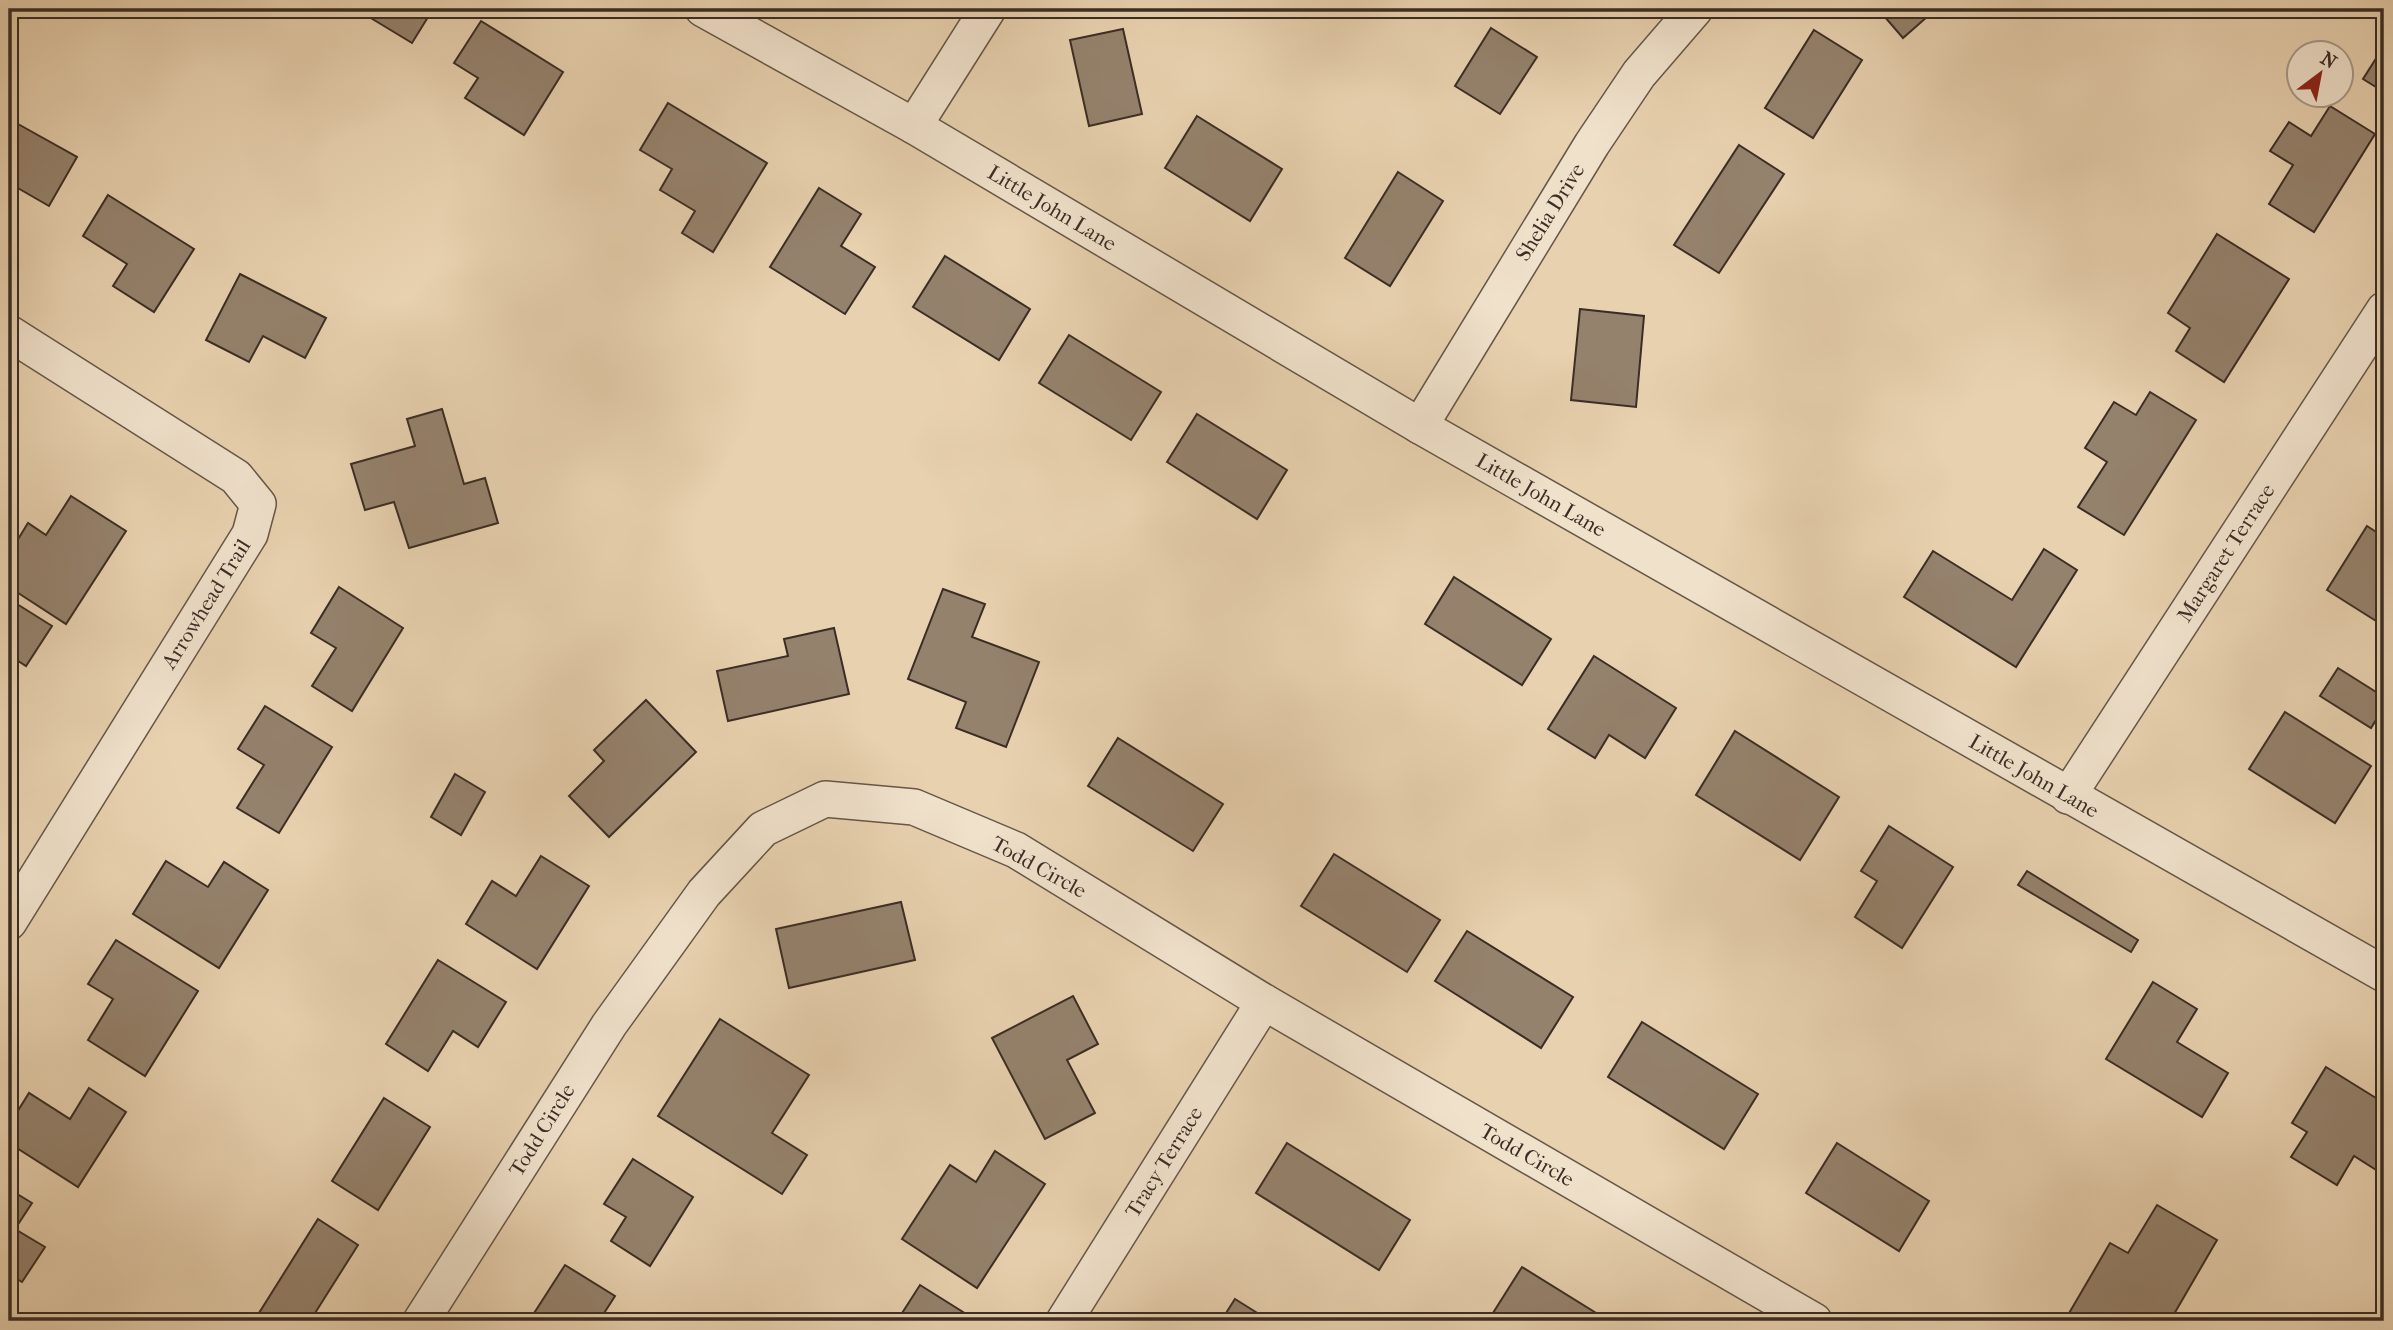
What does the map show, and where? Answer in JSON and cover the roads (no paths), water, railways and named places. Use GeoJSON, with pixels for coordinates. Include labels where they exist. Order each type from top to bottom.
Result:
{"type":"FeatureCollection","features":[{"type":"Feature","properties":{"kind":"street","name":"Little John Lane"},"geometry":{"type":"LineString","coordinates":[[703,9],[914,126],[1420,426],[2384,974]]}},
{"type":"Feature","properties":{"kind":"street"},"geometry":{"type":"LineString","coordinates":[[914,126],[988,9]]}},
{"type":"Feature","properties":{"kind":"street","name":"Shelia Drive"},"geometry":{"type":"LineString","coordinates":[[1420,426],[1592,144],[1639,74],[1695,9]]}},
{"type":"Feature","properties":{"kind":"street","name":"Margaret Terrace"},"geometry":{"type":"LineString","coordinates":[[2068,796],[2384,310]]}},
{"type":"Feature","properties":{"kind":"street","name":"Arrowhead Trail"},"geometry":{"type":"LineString","coordinates":[[9,333],[236,477],[258,504],[250,534],[9,922]]}},
{"type":"Feature","properties":{"kind":"street","name":"Todd Circle"},"geometry":{"type":"LineString","coordinates":[[421,1321],[609,1025],[704,893],[763,829],[825,799],[914,807],[1016,850],[1767,1310],[1814,1321]]}},
{"type":"Feature","properties":{"kind":"street","name":"Tracy Terrace"},"geometry":{"type":"LineString","coordinates":[[1064,1321],[1264,1002]]}}]}
